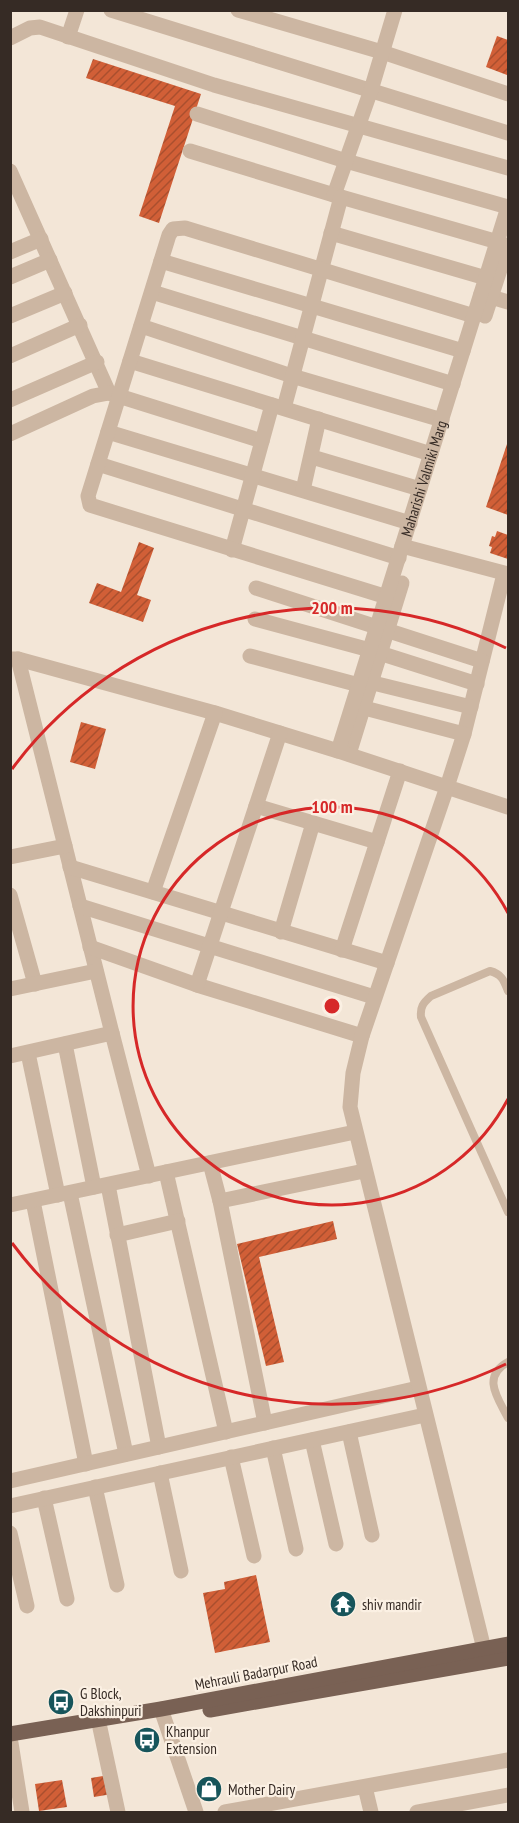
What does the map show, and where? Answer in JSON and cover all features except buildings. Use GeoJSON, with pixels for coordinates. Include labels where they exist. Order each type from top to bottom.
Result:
{"type":"FeatureCollection","features":[{"type":"Feature","properties":{"kind":"main road","name":"Mehrauli Badarpur Road"},"geometry":{"type":"LineString","coordinates":[[11,1740],[162,1713],[508,1644]]}},
{"type":"Feature","properties":{"kind":"main road","name":"Mehrauli Badarpur Road"},"geometry":{"type":"LineString","coordinates":[[11,1740],[100,1728],[162,1713],[508,1658]]}},
{"type":"Feature","properties":{"kind":"street"},"geometry":{"type":"LineString","coordinates":[[68,37],[77,10]]}},
{"type":"Feature","properties":{"kind":"street"},"geometry":{"type":"LineString","coordinates":[[111,10],[508,133]]}},
{"type":"Feature","properties":{"kind":"street"},"geometry":{"type":"LineString","coordinates":[[238,10],[382,52],[508,94]]}},
{"type":"Feature","properties":{"kind":"street"},"geometry":{"type":"LineString","coordinates":[[232,550],[262,441],[292,376],[303,339],[331,233],[346,161],[371,90],[390,12]]}},
{"type":"Feature","properties":{"kind":"street"},"geometry":{"type":"LineString","coordinates":[[10,38],[30,28],[40,27],[214,85],[508,168]]}},
{"type":"Feature","properties":{"kind":"street"},"geometry":{"type":"LineString","coordinates":[[197,114],[346,161],[508,207]]}},
{"type":"Feature","properties":{"kind":"street"},"geometry":{"type":"LineString","coordinates":[[190,151],[503,243]]}},
{"type":"Feature","properties":{"kind":"street"},"geometry":{"type":"LineString","coordinates":[[10,171],[114,395]]}},
{"type":"Feature","properties":{"kind":"street"},"geometry":{"type":"LineString","coordinates":[[10,212],[25,205]]}},
{"type":"Feature","properties":{"kind":"street","name":"Maharishi Valmiki Marg"},"geometry":{"type":"LineString","coordinates":[[344,752],[503,243],[508,207]]}},
{"type":"Feature","properties":{"kind":"street"},"geometry":{"type":"LineString","coordinates":[[387,597],[90,506],[87,501],[88,496],[108,432],[114,395],[130,361],[170,235],[173,229],[178,227],[474,316]]}},
{"type":"Feature","properties":{"kind":"street"},"geometry":{"type":"LineString","coordinates":[[331,233],[486,278]]}},
{"type":"Feature","properties":{"kind":"street"},"geometry":{"type":"LineString","coordinates":[[10,252],[41,239]]}},
{"type":"Feature","properties":{"kind":"street","name":"Maharishi Valmiki Marg"},"geometry":{"type":"LineString","coordinates":[[382,628],[387,597],[405,551],[410,523],[474,316],[486,296],[486,278],[503,243]]}},
{"type":"Feature","properties":{"kind":"street"},"geometry":{"type":"LineString","coordinates":[[10,277],[51,260]]}},
{"type":"Feature","properties":{"kind":"street"},"geometry":{"type":"LineString","coordinates":[[161,261],[463,351]]}},
{"type":"Feature","properties":{"kind":"street"},"geometry":{"type":"LineString","coordinates":[[152,292],[453,384]]}},
{"type":"Feature","properties":{"kind":"street"},"geometry":{"type":"LineString","coordinates":[[10,316],[65,293]]}},
{"type":"Feature","properties":{"kind":"street"},"geometry":{"type":"LineString","coordinates":[[486,296],[508,302]]}},
{"type":"Feature","properties":{"kind":"street"},"geometry":{"type":"LineString","coordinates":[[10,356],[80,325]]}},
{"type":"Feature","properties":{"kind":"street"},"geometry":{"type":"LineString","coordinates":[[141,326],[292,376],[442,420]]}},
{"type":"Feature","properties":{"kind":"street"},"geometry":{"type":"LineString","coordinates":[[130,361],[431,454]]}},
{"type":"Feature","properties":{"kind":"street"},"geometry":{"type":"LineString","coordinates":[[10,400],[97,362]]}},
{"type":"Feature","properties":{"kind":"street"},"geometry":{"type":"LineString","coordinates":[[10,434],[93,396],[114,395],[262,441]]}},
{"type":"Feature","properties":{"kind":"street"},"geometry":{"type":"LineString","coordinates":[[303,490],[320,419]]}},
{"type":"Feature","properties":{"kind":"street"},"geometry":{"type":"LineString","coordinates":[[108,432],[410,523]]}},
{"type":"Feature","properties":{"kind":"street"},"geometry":{"type":"LineString","coordinates":[[312,457],[420,489]]}},
{"type":"Feature","properties":{"kind":"street"},"geometry":{"type":"LineString","coordinates":[[98,464],[243,509],[405,551],[506,574],[464,734],[362,1036],[350,1089],[350,1107],[364,1170],[484,1649]]}},
{"type":"Feature","properties":{"kind":"street"},"geometry":{"type":"LineString","coordinates":[[256,588],[482,661]]}},
{"type":"Feature","properties":{"kind":"street"},"geometry":{"type":"LineString","coordinates":[[255,619],[375,652],[477,684]]}},
{"type":"Feature","properties":{"kind":"street"},"geometry":{"type":"LineString","coordinates":[[250,656],[471,707]]}},
{"type":"Feature","properties":{"kind":"street"},"geometry":{"type":"LineString","coordinates":[[14,659],[214,713],[344,752],[508,807]]}},
{"type":"Feature","properties":{"kind":"street"},"geometry":{"type":"LineString","coordinates":[[14,659],[65,846],[149,1176]]}},
{"type":"Feature","properties":{"kind":"street"},"geometry":{"type":"LineString","coordinates":[[358,706],[464,734]]}},
{"type":"Feature","properties":{"kind":"street"},"geometry":{"type":"LineString","coordinates":[[153,892],[214,713]]}},
{"type":"Feature","properties":{"kind":"street"},"geometry":{"type":"LineString","coordinates":[[197,985],[280,733]]}},
{"type":"Feature","properties":{"kind":"street"},"geometry":{"type":"LineString","coordinates":[[342,950],[400,771]]}},
{"type":"Feature","properties":{"kind":"street"},"geometry":{"type":"LineString","coordinates":[[256,806],[377,842]]}},
{"type":"Feature","properties":{"kind":"street"},"geometry":{"type":"LineString","coordinates":[[281,932],[313,823]]}},
{"type":"Feature","properties":{"kind":"street"},"geometry":{"type":"LineString","coordinates":[[10,857],[65,846]]}},
{"type":"Feature","properties":{"kind":"street"},"geometry":{"type":"LineString","coordinates":[[70,867],[387,963]]}},
{"type":"Feature","properties":{"kind":"street"},"geometry":{"type":"LineString","coordinates":[[10,895],[34,984]]}},
{"type":"Feature","properties":{"kind":"street"},"geometry":{"type":"LineString","coordinates":[[80,906],[375,997]]}},
{"type":"Feature","properties":{"kind":"street"},"geometry":{"type":"LineString","coordinates":[[90,947],[197,985],[362,1036]]}},
{"type":"Feature","properties":{"kind":"street"},"geometry":{"type":"LineString","coordinates":[[10,989],[96,971]]}},
{"type":"Feature","properties":{"kind":"street"},"geometry":{"type":"LineString","coordinates":[[10,1056],[112,1034]]}},
{"type":"Feature","properties":{"kind":"street"},"geometry":{"type":"LineString","coordinates":[[65,1044],[101,1186],[117,1234],[159,1447]]}},
{"type":"Feature","properties":{"kind":"street"},"geometry":{"type":"LineString","coordinates":[[28,1053],[126,1454]]}},
{"type":"Feature","properties":{"kind":"street"},"geometry":{"type":"LineString","coordinates":[[10,1205],[355,1132]]}},
{"type":"Feature","properties":{"kind":"street"},"geometry":{"type":"LineString","coordinates":[[210,1163],[220,1201],[265,1423]]}},
{"type":"Feature","properties":{"kind":"street"},"geometry":{"type":"LineString","coordinates":[[220,1201],[364,1170]]}},
{"type":"Feature","properties":{"kind":"street"},"geometry":{"type":"LineString","coordinates":[[166,1172],[226,1432]]}},
{"type":"Feature","properties":{"kind":"street"},"geometry":{"type":"LineString","coordinates":[[33,1201],[86,1464]]}},
{"type":"Feature","properties":{"kind":"street"},"geometry":{"type":"LineString","coordinates":[[117,1234],[178,1221]]}},
{"type":"Feature","properties":{"kind":"street"},"geometry":{"type":"LineString","coordinates":[[11,1478],[86,1464],[418,1388]]}},
{"type":"Feature","properties":{"kind":"street"},"geometry":{"type":"LineString","coordinates":[[10,1506],[425,1415]]}},
{"type":"Feature","properties":{"kind":"street"},"geometry":{"type":"LineString","coordinates":[[349,1432],[372,1535]]}},
{"type":"Feature","properties":{"kind":"street"},"geometry":{"type":"LineString","coordinates":[[312,1440],[336,1544]]}},
{"type":"Feature","properties":{"kind":"street"},"geometry":{"type":"LineString","coordinates":[[273,1448],[296,1549]]}},
{"type":"Feature","properties":{"kind":"street"},"geometry":{"type":"LineString","coordinates":[[231,1457],[254,1556]]}},
{"type":"Feature","properties":{"kind":"street"},"geometry":{"type":"LineString","coordinates":[[160,1473],[182,1571]]}},
{"type":"Feature","properties":{"kind":"street"},"geometry":{"type":"LineString","coordinates":[[95,1487],[117,1585]]}},
{"type":"Feature","properties":{"kind":"street"},"geometry":{"type":"LineString","coordinates":[[44,1498],[67,1599]]}},
{"type":"Feature","properties":{"kind":"street"},"geometry":{"type":"LineString","coordinates":[[10,1533],[27,1606]]}},
{"type":"Feature","properties":{"kind":"street"},"geometry":{"type":"LineString","coordinates":[[162,1713],[196,1812]]}},
{"type":"Feature","properties":{"kind":"street"},"geometry":{"type":"LineString","coordinates":[[100,1728],[118,1812]]}},
{"type":"Feature","properties":{"kind":"street"},"geometry":{"type":"LineString","coordinates":[[11,1740],[22,1812]]}},
{"type":"Feature","properties":{"kind":"street"},"geometry":{"type":"LineString","coordinates":[[225,1812],[508,1760]]}},
{"type":"Feature","properties":{"kind":"street"},"geometry":{"type":"LineString","coordinates":[[365,1787],[371,1812]]}},
{"type":"Feature","properties":{"kind":"street"},"geometry":{"type":"LineString","coordinates":[[417,1812],[508,1795]]}},
{"type":"Feature","properties":{"kind":"lane"},"geometry":{"type":"LineString","coordinates":[[508,991],[502,977],[490,971],[431,996],[423,1003],[420,1010],[421,1017],[508,1212]]}},
{"type":"Feature","properties":{"kind":"lane"},"geometry":{"type":"LineString","coordinates":[[508,1362],[498,1368],[493,1385],[508,1418]]}},
{"type":"Feature","properties":{"kind":"place","name":"shiv mandir"},"geometry":{"type":"Point","coordinates":[343,1604]}},
{"type":"Feature","properties":{"kind":"place","name":"G Block, Dakshinpuri"},"geometry":{"type":"Point","coordinates":[61,1702]}},
{"type":"Feature","properties":{"kind":"place","name":"Khanpur Extension"},"geometry":{"type":"Point","coordinates":[147,1740]}},
{"type":"Feature","properties":{"kind":"place","name":"Mother Dairy"},"geometry":{"type":"Point","coordinates":[209,1789]}}]}
